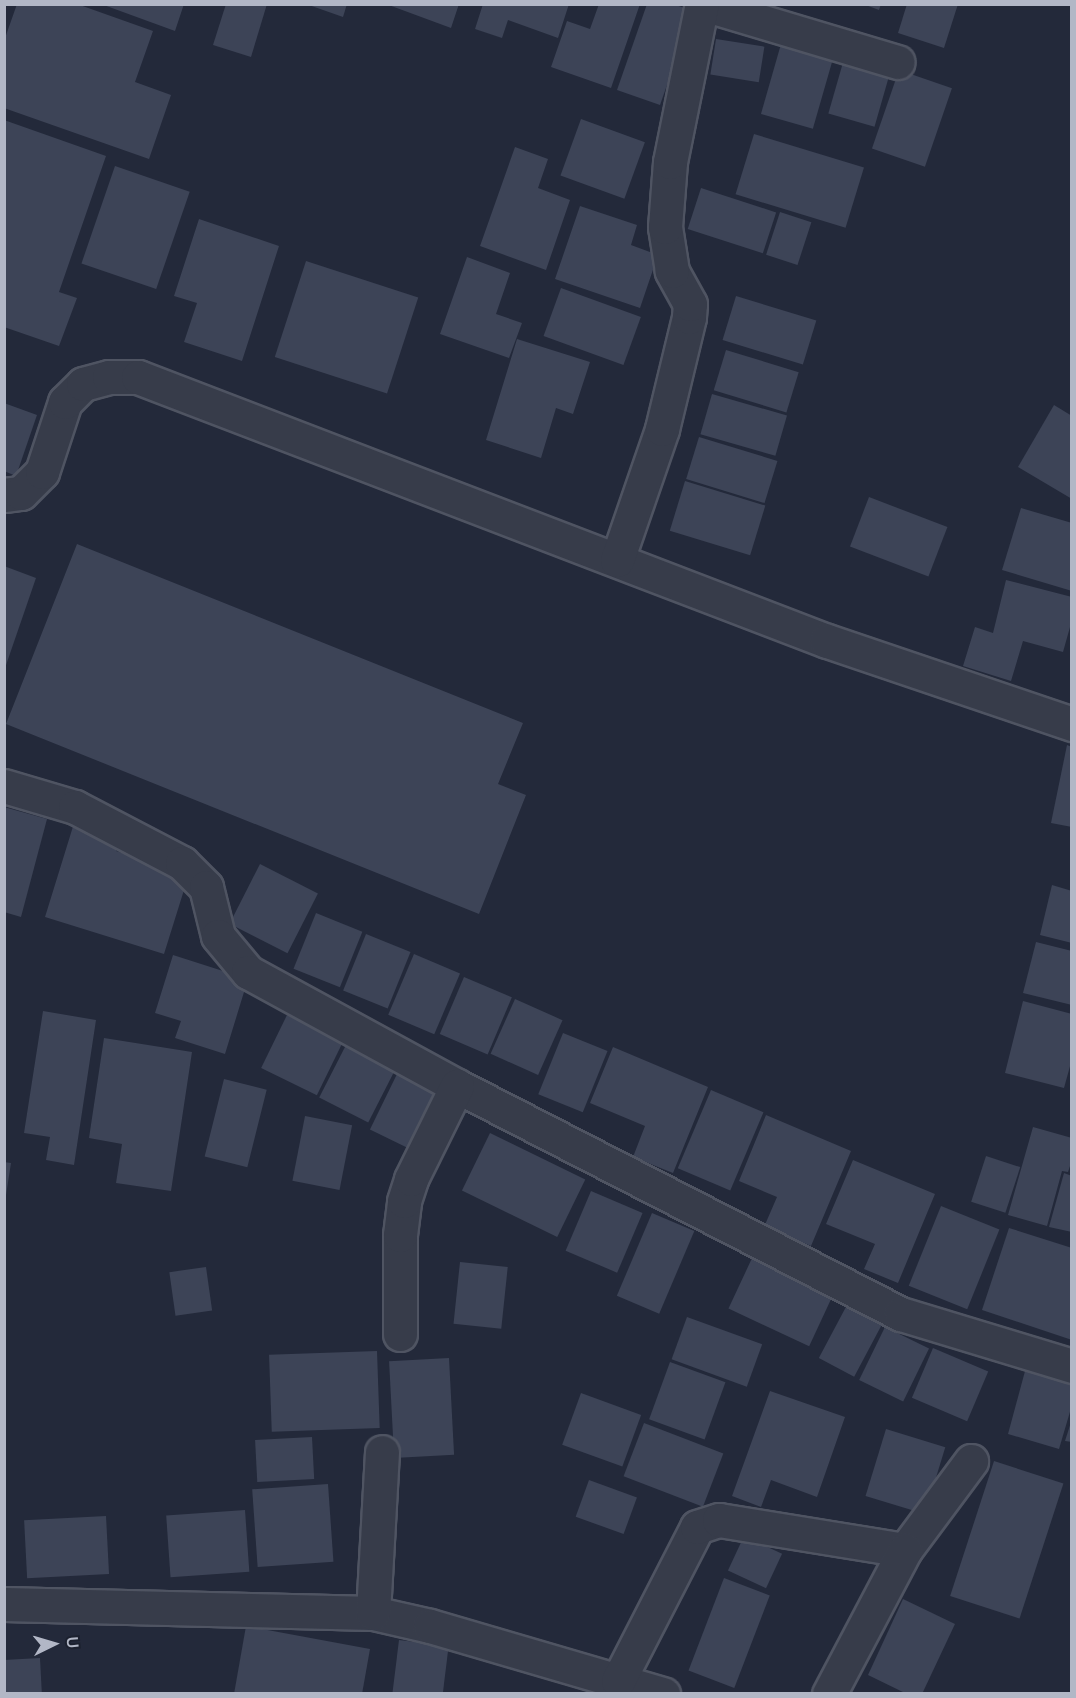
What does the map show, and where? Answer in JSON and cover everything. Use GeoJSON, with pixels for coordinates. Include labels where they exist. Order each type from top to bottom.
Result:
{"type":"FeatureCollection","features":[{"type":"Feature","properties":{"kind":"street"},"geometry":{"type":"LineString","coordinates":[[616,560],[662,429],[689,317],[690,304],[672,270],[665,227],[670,162],[702,4],[898,62]]}},
{"type":"Feature","properties":{"kind":"street"},"geometry":{"type":"LineString","coordinates":[[4,495],[21,493],[42,472],[65,402],[83,384],[110,377],[138,377],[827,641],[1071,724]]}},
{"type":"Feature","properties":{"kind":"street"},"geometry":{"type":"LineString","coordinates":[[4,786],[75,807],[182,863],[206,887],[218,936],[248,972],[457,1086],[901,1314],[1071,1366]]}},
{"type":"Feature","properties":{"kind":"street"},"geometry":{"type":"LineString","coordinates":[[400,1334],[400,1235],[404,1201],[411,1179],[457,1086]]}},
{"type":"Feature","properties":{"kind":"street"},"geometry":{"type":"LineString","coordinates":[[373,1613],[382,1452]]}},
{"type":"Feature","properties":{"kind":"street"},"geometry":{"type":"LineString","coordinates":[[829,1694],[905,1550],[971,1461]]}},
{"type":"Feature","properties":{"kind":"street"},"geometry":{"type":"LineString","coordinates":[[618,1681],[691,1536],[706,1521],[719,1520],[905,1550]]}},
{"type":"Feature","properties":{"kind":"street"},"geometry":{"type":"LineString","coordinates":[[4,1604],[373,1613],[430,1626],[663,1694]]}},
{"type":"Feature","properties":{"kind":"building"},"geometry":{"type":"Polygon","coordinates":[[[17,4],[77,4],[153,31],[135,82],[171,95],[149,159],[4,108],[4,41],[17,4]]]}},
{"type":"Feature","properties":{"kind":"building"},"geometry":{"type":"Polygon","coordinates":[[[101,4],[184,4],[175,31],[101,4]]]}},
{"type":"Feature","properties":{"kind":"building"},"geometry":{"type":"Polygon","coordinates":[[[226,4],[267,4],[251,57],[213,45],[226,4]]]}},
{"type":"Feature","properties":{"kind":"building"},"geometry":{"type":"Polygon","coordinates":[[[306,4],[347,4],[343,17],[306,4]]]}},
{"type":"Feature","properties":{"kind":"building"},"geometry":{"type":"Polygon","coordinates":[[[386,4],[459,4],[451,28],[386,4]]]}},
{"type":"Feature","properties":{"kind":"building"},"geometry":{"type":"Polygon","coordinates":[[[483,4],[569,4],[558,38],[508,20],[502,38],[475,29],[483,4]]]}},
{"type":"Feature","properties":{"kind":"building"},"geometry":{"type":"Polygon","coordinates":[[[599,4],[640,4],[611,88],[551,67],[567,21],[590,29],[599,4]]]}},
{"type":"Feature","properties":{"kind":"building"},"geometry":{"type":"Polygon","coordinates":[[[647,4],[673,4],[693,11],[660,105],[617,90],[647,4]]]}},
{"type":"Feature","properties":{"kind":"building"},"geometry":{"type":"Polygon","coordinates":[[[863,4],[881,4],[879,10],[863,4]]]}},
{"type":"Feature","properties":{"kind":"building"},"geometry":{"type":"Polygon","coordinates":[[[907,4],[958,4],[944,48],[898,33],[907,4]]]}},
{"type":"Feature","properties":{"kind":"building"},"geometry":{"type":"Polygon","coordinates":[[[783,37],[835,52],[813,129],[761,114],[783,37]]]}},
{"type":"Feature","properties":{"kind":"building"},"geometry":{"type":"Polygon","coordinates":[[[716,39],[764,47],[759,82],[710,75],[716,39]]]}},
{"type":"Feature","properties":{"kind":"building"},"geometry":{"type":"Polygon","coordinates":[[[846,52],[892,65],[874,127],[828,114],[846,52]]]}},
{"type":"Feature","properties":{"kind":"building"},"geometry":{"type":"Polygon","coordinates":[[[899,70],[952,88],[925,167],[872,148],[899,70]]]}},
{"type":"Feature","properties":{"kind":"building"},"geometry":{"type":"Polygon","coordinates":[[[581,119],[645,142],[624,199],[560,175],[581,119]]]}},
{"type":"Feature","properties":{"kind":"building"},"geometry":{"type":"Polygon","coordinates":[[[4,120],[106,156],[59,292],[77,298],[59,346],[4,327],[4,120]]]}},
{"type":"Feature","properties":{"kind":"building"},"geometry":{"type":"Polygon","coordinates":[[[754,134],[864,168],[846,228],[736,194],[754,134]]]}},
{"type":"Feature","properties":{"kind":"building"},"geometry":{"type":"Polygon","coordinates":[[[515,147],[548,159],[538,188],[570,200],[546,270],[480,246],[515,147]]]}},
{"type":"Feature","properties":{"kind":"building"},"geometry":{"type":"Polygon","coordinates":[[[115,166],[190,192],[156,289],[81,263],[115,166]]]}},
{"type":"Feature","properties":{"kind":"building"},"geometry":{"type":"Polygon","coordinates":[[[701,188],[776,212],[763,253],[688,229],[701,188]]]}},
{"type":"Feature","properties":{"kind":"building"},"geometry":{"type":"Polygon","coordinates":[[[580,206],[637,225],[631,245],[658,255],[640,308],[555,279],[580,206]]]}},
{"type":"Feature","properties":{"kind":"building"},"geometry":{"type":"Polygon","coordinates":[[[780,212],[811,222],[797,265],[766,255],[780,212]]]}},
{"type":"Feature","properties":{"kind":"building"},"geometry":{"type":"Polygon","coordinates":[[[199,219],[279,246],[242,361],[184,342],[197,303],[174,296],[199,219]]]}},
{"type":"Feature","properties":{"kind":"building"},"geometry":{"type":"Polygon","coordinates":[[[467,257],[510,273],[496,314],[522,323],[509,358],[440,334],[467,257]]]}},
{"type":"Feature","properties":{"kind":"building"},"geometry":{"type":"Polygon","coordinates":[[[306,261],[418,297],[387,394],[275,357],[306,261]]]}},
{"type":"Feature","properties":{"kind":"building"},"geometry":{"type":"Polygon","coordinates":[[[561,288],[641,317],[623,365],[544,336],[561,288]]]}},
{"type":"Feature","properties":{"kind":"building"},"geometry":{"type":"Polygon","coordinates":[[[736,296],[816,321],[803,365],[723,340],[736,296]]]}},
{"type":"Feature","properties":{"kind":"building"},"geometry":{"type":"Polygon","coordinates":[[[517,339],[590,362],[573,414],[556,408],[541,458],[486,440],[517,339]]]}},
{"type":"Feature","properties":{"kind":"building"},"geometry":{"type":"Polygon","coordinates":[[[726,350],[799,372],[786,412],[714,390],[726,350]]]}},
{"type":"Feature","properties":{"kind":"building"},"geometry":{"type":"Polygon","coordinates":[[[712,394],[787,415],[775,456],[700,434],[712,394]]]}},
{"type":"Feature","properties":{"kind":"building"},"geometry":{"type":"Polygon","coordinates":[[[4,403],[37,415],[16,476],[4,471],[4,403]]]}},
{"type":"Feature","properties":{"kind":"building"},"geometry":{"type":"Polygon","coordinates":[[[1054,405],[1072,416],[1072,499],[1018,467],[1054,405]]]}},
{"type":"Feature","properties":{"kind":"building"},"geometry":{"type":"Polygon","coordinates":[[[699,437],[777,461],[765,503],[686,479],[699,437]]]}},
{"type":"Feature","properties":{"kind":"building"},"geometry":{"type":"Polygon","coordinates":[[[685,481],[765,506],[750,555],[670,531],[685,481]]]}},
{"type":"Feature","properties":{"kind":"building"},"geometry":{"type":"Polygon","coordinates":[[[869,497],[947,527],[928,577],[850,546],[869,497]]]}},
{"type":"Feature","properties":{"kind":"building"},"geometry":{"type":"Polygon","coordinates":[[[1021,508],[1072,523],[1072,591],[1002,570],[1021,508]]]}},
{"type":"Feature","properties":{"kind":"building"},"geometry":{"type":"Polygon","coordinates":[[[77,544],[523,723],[498,784],[526,795],[479,914],[6,724],[77,544]]]}},
{"type":"Feature","properties":{"kind":"building"},"geometry":{"type":"Polygon","coordinates":[[[4,566],[36,578],[5,668],[4,668],[4,566]]]}},
{"type":"Feature","properties":{"kind":"building"},"geometry":{"type":"Polygon","coordinates":[[[1006,580],[1072,597],[1072,620],[1063,652],[1023,641],[1011,681],[963,666],[975,627],[993,633],[1006,580]]]}},
{"type":"Feature","properties":{"kind":"building"},"geometry":{"type":"Polygon","coordinates":[[[1067,745],[1072,747],[1072,827],[1051,823],[1067,745]]]}},
{"type":"Feature","properties":{"kind":"building"},"geometry":{"type":"Polygon","coordinates":[[[4,807],[47,819],[21,917],[4,912],[4,807]]]}},
{"type":"Feature","properties":{"kind":"building"},"geometry":{"type":"Polygon","coordinates":[[[75,820],[122,835],[116,851],[189,874],[164,954],[45,917],[75,820]]]}},
{"type":"Feature","properties":{"kind":"building"},"geometry":{"type":"Polygon","coordinates":[[[260,864],[318,894],[287,953],[230,924],[260,864]]]}},
{"type":"Feature","properties":{"kind":"building"},"geometry":{"type":"Polygon","coordinates":[[[1052,885],[1072,891],[1072,943],[1040,935],[1052,885]]]}},
{"type":"Feature","properties":{"kind":"building"},"geometry":{"type":"Polygon","coordinates":[[[316,913],[362,932],[340,987],[294,969],[316,913]]]}},
{"type":"Feature","properties":{"kind":"building"},"geometry":{"type":"Polygon","coordinates":[[[366,934],[411,952],[388,1009],[343,991],[366,934]]]}},
{"type":"Feature","properties":{"kind":"building"},"geometry":{"type":"Polygon","coordinates":[[[1036,942],[1072,951],[1072,1005],[1023,993],[1036,942]]]}},
{"type":"Feature","properties":{"kind":"building"},"geometry":{"type":"Polygon","coordinates":[[[414,954],[460,974],[434,1034],[388,1015],[414,954]]]}},
{"type":"Feature","properties":{"kind":"building"},"geometry":{"type":"Polygon","coordinates":[[[173,955],[248,979],[225,1054],[175,1038],[181,1021],[155,1013],[173,955]]]}},
{"type":"Feature","properties":{"kind":"building"},"geometry":{"type":"Polygon","coordinates":[[[464,977],[512,997],[488,1054],[440,1034],[464,977]]]}},
{"type":"Feature","properties":{"kind":"building"},"geometry":{"type":"Polygon","coordinates":[[[515,999],[563,1020],[538,1075],[491,1054],[515,999]]]}},
{"type":"Feature","properties":{"kind":"building"},"geometry":{"type":"Polygon","coordinates":[[[1023,1001],[1072,1014],[1072,1059],[1064,1088],[1005,1073],[1023,1001]]]}},
{"type":"Feature","properties":{"kind":"building"},"geometry":{"type":"Polygon","coordinates":[[[43,1011],[96,1020],[74,1165],[46,1160],[50,1137],[24,1133],[43,1011]]]}},
{"type":"Feature","properties":{"kind":"building"},"geometry":{"type":"Polygon","coordinates":[[[287,1015],[343,1042],[317,1095],[261,1068],[287,1015]]]}},
{"type":"Feature","properties":{"kind":"building"},"geometry":{"type":"Polygon","coordinates":[[[563,1033],[608,1051],[583,1112],[538,1094],[563,1033]]]}},
{"type":"Feature","properties":{"kind":"building"},"geometry":{"type":"Polygon","coordinates":[[[104,1038],[192,1052],[171,1191],[116,1183],[122,1144],[89,1138],[104,1038]]]}},
{"type":"Feature","properties":{"kind":"building"},"geometry":{"type":"Polygon","coordinates":[[[346,1045],[395,1070],[368,1123],[319,1098],[346,1045]]]}},
{"type":"Feature","properties":{"kind":"building"},"geometry":{"type":"Polygon","coordinates":[[[613,1047],[708,1087],[673,1173],[633,1157],[645,1126],[590,1103],[613,1047]]]}},
{"type":"Feature","properties":{"kind":"building"},"geometry":{"type":"Polygon","coordinates":[[[398,1072],[449,1097],[421,1155],[370,1130],[398,1072]]]}},
{"type":"Feature","properties":{"kind":"building"},"geometry":{"type":"Polygon","coordinates":[[[224,1079],[267,1090],[247,1167],[205,1157],[224,1079]]]}},
{"type":"Feature","properties":{"kind":"building"},"geometry":{"type":"Polygon","coordinates":[[[711,1090],[763,1112],[730,1191],[678,1168],[711,1090]]]}},
{"type":"Feature","properties":{"kind":"building"},"geometry":{"type":"Polygon","coordinates":[[[766,1115],[851,1151],[811,1246],[764,1227],[777,1197],[739,1181],[766,1115]]]}},
{"type":"Feature","properties":{"kind":"building"},"geometry":{"type":"Polygon","coordinates":[[[305,1116],[352,1125],[340,1190],[292,1181],[305,1116]]]}},
{"type":"Feature","properties":{"kind":"building"},"geometry":{"type":"Polygon","coordinates":[[[1033,1127],[1072,1138],[1072,1160],[1068,1172],[1062,1171],[1047,1226],[1008,1215],[1033,1127]]]}},
{"type":"Feature","properties":{"kind":"building"},"geometry":{"type":"Polygon","coordinates":[[[490,1133],[585,1179],[557,1237],[462,1191],[490,1133]]]}},
{"type":"Feature","properties":{"kind":"building"},"geometry":{"type":"Polygon","coordinates":[[[986,1156],[1020,1167],[1005,1213],[971,1202],[986,1156]]]}},
{"type":"Feature","properties":{"kind":"building"},"geometry":{"type":"Polygon","coordinates":[[[853,1160],[935,1194],[898,1283],[864,1269],[875,1244],[826,1224],[853,1160]]]}},
{"type":"Feature","properties":{"kind":"building"},"geometry":{"type":"Polygon","coordinates":[[[4,1162],[11,1163],[6,1195],[4,1195],[4,1162]]]}},
{"type":"Feature","properties":{"kind":"building"},"geometry":{"type":"Polygon","coordinates":[[[1064,1173],[1072,1176],[1072,1232],[1049,1227],[1064,1173]]]}},
{"type":"Feature","properties":{"kind":"building"},"geometry":{"type":"Polygon","coordinates":[[[591,1191],[643,1213],[617,1273],[566,1251],[591,1191]]]}},
{"type":"Feature","properties":{"kind":"building"},"geometry":{"type":"Polygon","coordinates":[[[941,1206],[999,1230],[967,1309],[909,1286],[941,1206]]]}},
{"type":"Feature","properties":{"kind":"building"},"geometry":{"type":"Polygon","coordinates":[[[652,1213],[694,1231],[659,1314],[617,1296],[652,1213]]]}},
{"type":"Feature","properties":{"kind":"building"},"geometry":{"type":"Polygon","coordinates":[[[1009,1228],[1072,1248],[1072,1340],[982,1310],[1009,1228]]]}},
{"type":"Feature","properties":{"kind":"building"},"geometry":{"type":"Polygon","coordinates":[[[753,1256],[834,1294],[809,1346],[728,1309],[753,1256]]]}},
{"type":"Feature","properties":{"kind":"building"},"geometry":{"type":"Polygon","coordinates":[[[460,1262],[508,1267],[501,1329],[454,1324],[460,1262]]]}},
{"type":"Feature","properties":{"kind":"building"},"geometry":{"type":"Polygon","coordinates":[[[206,1267],[212,1311],[175,1316],[169,1272],[206,1267]]]}},
{"type":"Feature","properties":{"kind":"building"},"geometry":{"type":"Polygon","coordinates":[[[847,1305],[882,1324],[854,1377],[819,1358],[847,1305]]]}},
{"type":"Feature","properties":{"kind":"building"},"geometry":{"type":"Polygon","coordinates":[[[687,1317],[762,1344],[747,1387],[672,1359],[687,1317]]]}},
{"type":"Feature","properties":{"kind":"building"},"geometry":{"type":"Polygon","coordinates":[[[885,1327],[929,1348],[903,1402],[859,1380],[885,1327]]]}},
{"type":"Feature","properties":{"kind":"building"},"geometry":{"type":"Polygon","coordinates":[[[933,1348],[988,1371],[967,1421],[912,1398],[933,1348]]]}},
{"type":"Feature","properties":{"kind":"building"},"geometry":{"type":"Polygon","coordinates":[[[377,1351],[380,1428],[272,1432],[269,1355],[377,1351]]]}},
{"type":"Feature","properties":{"kind":"building"},"geometry":{"type":"Polygon","coordinates":[[[449,1358],[454,1455],[394,1458],[389,1361],[449,1358]]]}},
{"type":"Feature","properties":{"kind":"building"},"geometry":{"type":"Polygon","coordinates":[[[1028,1360],[1072,1372],[1072,1405],[1059,1449],[1008,1434],[1028,1360]]]}},
{"type":"Feature","properties":{"kind":"building"},"geometry":{"type":"Polygon","coordinates":[[[670,1362],[725,1382],[705,1440],[649,1419],[670,1362]]]}},
{"type":"Feature","properties":{"kind":"building"},"geometry":{"type":"Polygon","coordinates":[[[770,1391],[845,1417],[817,1497],[771,1480],[761,1507],[732,1496],[770,1391]]]}},
{"type":"Feature","properties":{"kind":"building"},"geometry":{"type":"Polygon","coordinates":[[[581,1393],[641,1415],[622,1467],[562,1445],[581,1393]]]}},
{"type":"Feature","properties":{"kind":"building"},"geometry":{"type":"Polygon","coordinates":[[[1072,1419],[1072,1442],[1065,1441],[1072,1419]]]}},
{"type":"Feature","properties":{"kind":"building"},"geometry":{"type":"Polygon","coordinates":[[[644,1423],[723,1453],[703,1507],[624,1476],[644,1423]]]}},
{"type":"Feature","properties":{"kind":"building"},"geometry":{"type":"Polygon","coordinates":[[[886,1429],[945,1447],[925,1514],[866,1496],[886,1429]]]}},
{"type":"Feature","properties":{"kind":"building"},"geometry":{"type":"Polygon","coordinates":[[[312,1437],[314,1479],[257,1482],[255,1440],[312,1437]]]}},
{"type":"Feature","properties":{"kind":"building"},"geometry":{"type":"Polygon","coordinates":[[[994,1461],[1063,1484],[1020,1619],[950,1596],[994,1461]]]}},
{"type":"Feature","properties":{"kind":"building"},"geometry":{"type":"Polygon","coordinates":[[[589,1480],[637,1497],[624,1534],[576,1517],[589,1480]]]}},
{"type":"Feature","properties":{"kind":"building"},"geometry":{"type":"Polygon","coordinates":[[[328,1484],[333,1562],[258,1567],[252,1489],[328,1484]]]}},
{"type":"Feature","properties":{"kind":"building"},"geometry":{"type":"Polygon","coordinates":[[[245,1510],[249,1572],[171,1577],[166,1516],[245,1510]]]}},
{"type":"Feature","properties":{"kind":"building"},"geometry":{"type":"Polygon","coordinates":[[[106,1516],[109,1574],[27,1578],[24,1520],[106,1516]]]}},
{"type":"Feature","properties":{"kind":"building"},"geometry":{"type":"Polygon","coordinates":[[[744,1536],[782,1554],[766,1588],[728,1570],[744,1536]]]}},
{"type":"Feature","properties":{"kind":"building"},"geometry":{"type":"Polygon","coordinates":[[[724,1578],[770,1596],[734,1688],[689,1670],[724,1578]]]}},
{"type":"Feature","properties":{"kind":"building"},"geometry":{"type":"Polygon","coordinates":[[[903,1599],[955,1624],[922,1694],[907,1694],[868,1675],[903,1599]]]}},
{"type":"Feature","properties":{"kind":"building"},"geometry":{"type":"Polygon","coordinates":[[[246,1626],[370,1649],[362,1694],[234,1694],[246,1626]]]}},
{"type":"Feature","properties":{"kind":"building"},"geometry":{"type":"Polygon","coordinates":[[[399,1640],[449,1646],[443,1694],[392,1694],[399,1640]]]}},
{"type":"Feature","properties":{"kind":"building"},"geometry":{"type":"Polygon","coordinates":[[[40,1658],[42,1694],[6,1694],[4,1660],[40,1658]]]}}]}
